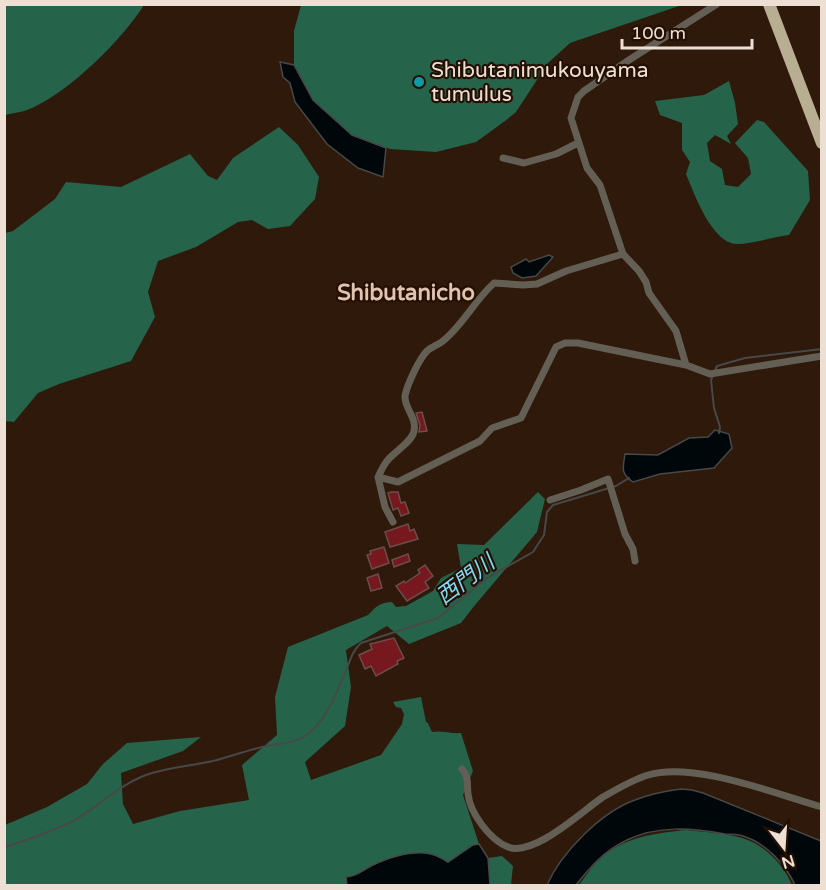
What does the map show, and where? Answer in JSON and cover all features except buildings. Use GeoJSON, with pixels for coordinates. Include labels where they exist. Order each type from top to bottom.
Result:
{"type":"FeatureCollection","features":[{"type":"Feature","properties":{"kind":"highway"},"geometry":{"type":"LineString","coordinates":[[769,4],[822,143]]}},
{"type":"Feature","properties":{"kind":"street"},"geometry":{"type":"LineString","coordinates":[[686,365],[676,331],[649,294],[646,282],[639,271],[622,254],[600,185],[587,168],[571,118],[578,97],[584,91],[717,4]]}},
{"type":"Feature","properties":{"kind":"street"},"geometry":{"type":"LineString","coordinates":[[504,158],[524,163],[556,154],[578,142]]}},
{"type":"Feature","properties":{"kind":"street"},"geometry":{"type":"LineString","coordinates":[[393,522],[385,507],[378,477],[386,461],[412,437],[415,430],[414,420],[405,400],[413,375],[426,351],[443,341],[494,283],[537,284],[566,271],[622,254]]}},
{"type":"Feature","properties":{"kind":"street"},"geometry":{"type":"LineString","coordinates":[[378,477],[398,482],[480,441],[492,428],[521,418],[556,347],[566,342],[686,365],[714,374],[822,356]]}},
{"type":"Feature","properties":{"kind":"street"},"geometry":{"type":"LineString","coordinates":[[550,500],[608,479],[625,534],[633,549],[635,561]]}},
{"type":"Feature","properties":{"kind":"street"},"geometry":{"type":"LineString","coordinates":[[462,769],[467,774],[468,796],[476,819],[501,844],[515,849],[543,840],[602,798],[649,774],[680,771],[709,774],[822,807]]}},
{"type":"Feature","properties":{"kind":"green space"},"geometry":{"type":"Polygon","coordinates":[[[4,5],[144,5],[109,49],[79,77],[32,108],[5,115],[4,5]]]}},
{"type":"Feature","properties":{"kind":"green space","name":"Shibutanimukouyama tumulus"},"geometry":{"type":"Polygon","coordinates":[[[301,5],[682,5],[570,43],[548,63],[516,112],[505,121],[476,142],[436,152],[390,149],[352,135],[312,99],[294,65],[294,31],[301,5]]]}},
{"type":"Feature","properties":{"kind":"green space"},"geometry":{"type":"Polygon","coordinates":[[[729,81],[738,124],[727,136],[731,144],[715,135],[707,143],[710,161],[722,169],[725,185],[738,187],[751,174],[748,158],[735,143],[757,120],[764,122],[808,171],[810,200],[789,235],[737,244],[728,242],[720,236],[705,216],[686,174],[690,162],[682,150],[682,123],[660,115],[655,101],[704,95],[729,81]]]}},
{"type":"Feature","properties":{"kind":"green space"},"geometry":{"type":"Polygon","coordinates":[[[279,127],[298,145],[319,177],[315,199],[290,226],[268,229],[252,220],[238,222],[196,247],[158,261],[148,292],[155,317],[131,361],[38,393],[14,422],[5,421],[5,233],[13,231],[55,199],[66,182],[121,187],[190,154],[208,176],[217,180],[233,158],[279,127]]]}},
{"type":"Feature","properties":{"kind":"green space"},"geometry":{"type":"Polygon","coordinates":[[[538,492],[545,499],[537,532],[461,623],[409,644],[387,626],[346,650],[351,687],[345,726],[305,762],[311,780],[381,755],[402,724],[404,714],[401,708],[396,707],[393,702],[421,697],[426,722],[432,732],[461,733],[473,771],[463,795],[479,844],[448,862],[431,854],[410,854],[366,869],[357,876],[346,877],[347,885],[5,886],[5,825],[47,807],[87,784],[103,764],[127,743],[201,737],[183,751],[121,773],[123,804],[133,824],[180,811],[249,800],[242,765],[277,735],[275,697],[288,647],[368,615],[381,604],[392,602],[396,607],[406,606],[433,591],[441,578],[461,568],[457,544],[484,545],[538,492]]]}},
{"type":"Feature","properties":{"kind":"green space"},"geometry":{"type":"Polygon","coordinates":[[[686,830],[729,835],[758,845],[784,870],[792,885],[579,885],[596,863],[618,846],[651,835],[686,830]]]}},
{"type":"Feature","properties":{"kind":"green space"},"geometry":{"type":"Polygon","coordinates":[[[502,856],[513,866],[511,885],[490,885],[488,858],[502,856]]]}},
{"type":"Feature","properties":{"kind":"shaded area"},"geometry":{"type":"Polygon","coordinates":[[[280,62],[294,65],[313,100],[352,135],[386,148],[383,177],[358,168],[327,144],[295,102],[290,83],[283,77],[280,62]]]}},
{"type":"Feature","properties":{"kind":"shaded area"},"geometry":{"type":"Polygon","coordinates":[[[549,255],[553,257],[536,276],[522,278],[513,273],[511,267],[526,259],[529,262],[549,255]]]}},
{"type":"Feature","properties":{"kind":"shaded area"},"geometry":{"type":"Polygon","coordinates":[[[715,430],[729,434],[732,448],[714,468],[660,474],[633,482],[624,473],[625,454],[658,455],[689,438],[708,437],[715,430]]]}},
{"type":"Feature","properties":{"kind":"shaded area"},"geometry":{"type":"Polygon","coordinates":[[[681,789],[703,793],[821,841],[821,885],[795,885],[774,856],[751,839],[737,834],[675,829],[639,835],[619,844],[598,860],[576,885],[547,885],[572,847],[609,814],[641,798],[681,789]]]}},
{"type":"Feature","properties":{"kind":"shaded area"},"geometry":{"type":"Polygon","coordinates":[[[479,844],[488,858],[490,885],[347,885],[346,877],[392,858],[424,853],[435,855],[448,862],[473,845],[479,844]]]}},
{"type":"Feature","properties":{"kind":"waterway","name":"西門川"},"geometry":{"type":"LineString","coordinates":[[719,433],[720,427],[714,408],[711,380],[717,366],[745,358],[822,349]]}},
{"type":"Feature","properties":{"kind":"waterway","name":"西門川"},"geometry":{"type":"LineString","coordinates":[[4,847],[39,836],[73,821],[127,784],[154,772],[213,761],[262,747],[292,742],[303,737],[315,728],[325,714],[353,654],[361,643],[438,618],[487,578],[533,552],[544,535],[547,512],[553,505],[616,486],[629,478]]}},
{"type":"Feature","properties":{"kind":"place","name":"Shibutanimukouyama tumulus"},"geometry":{"type":"Point","coordinates":[419,82]}},
{"type":"Feature","properties":{"kind":"district","name":"Shibutanicho"},"geometry":{"type":"Point","coordinates":[406,292]}}]}
